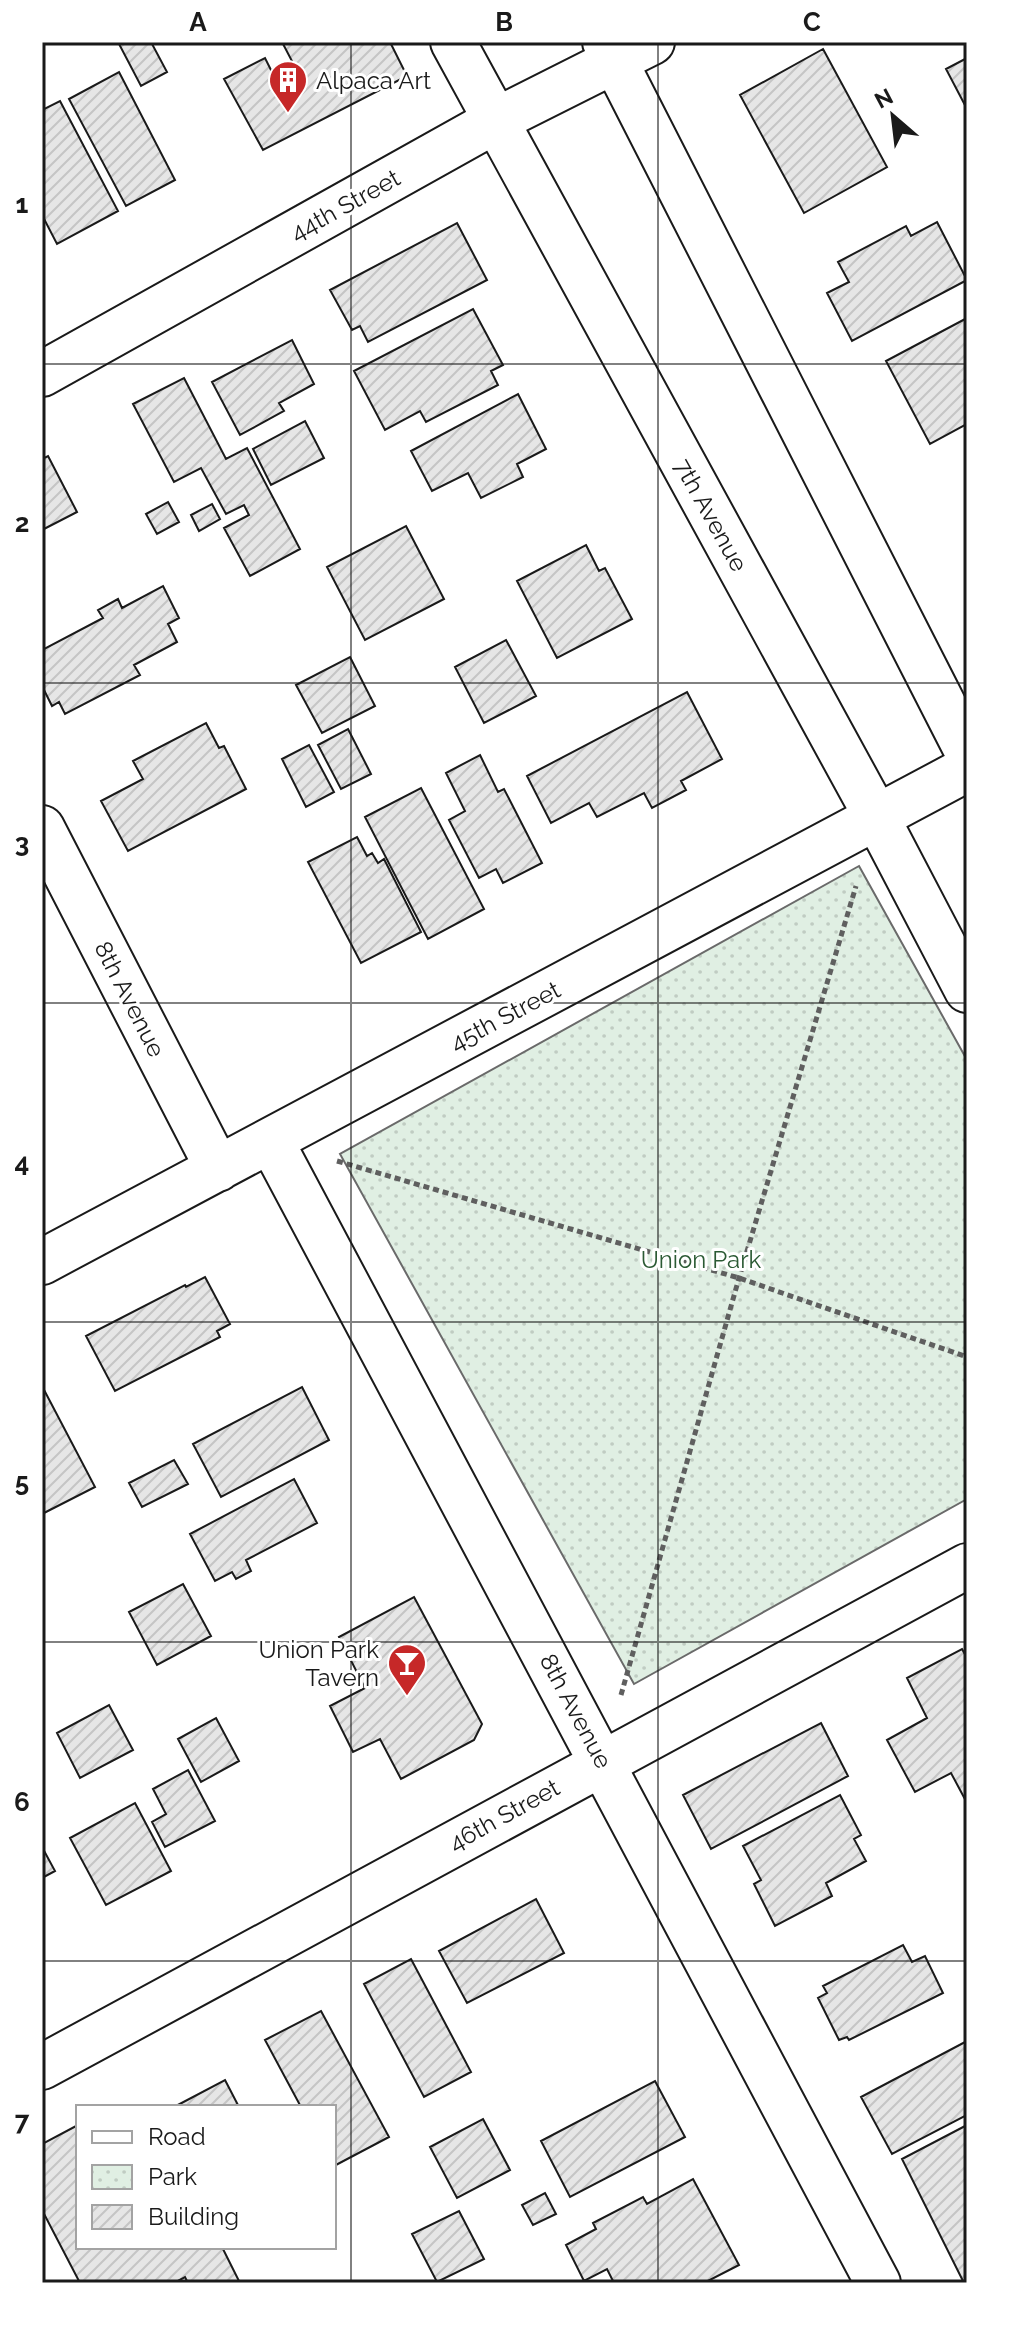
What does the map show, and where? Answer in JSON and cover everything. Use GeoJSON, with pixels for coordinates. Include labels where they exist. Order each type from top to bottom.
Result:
{"type":"FeatureCollection","features":[{"type":"Feature","properties":{"kind":"street","name":"7th Avenue"},"geometry":{"type":"LineString","coordinates":[[453,42],[876,816],[967,990]]}},
{"type":"Feature","properties":{"kind":"street","name":"44th Street"},"geometry":{"type":"LineString","coordinates":[[42,374],[624,49]]}},
{"type":"Feature","properties":{"kind":"street"},"geometry":{"type":"LineString","coordinates":[[624,49],[967,751]]}},
{"type":"Feature","properties":{"kind":"street","name":"45th Street"},"geometry":{"type":"LineString","coordinates":[[42,1262],[967,769]]}},
{"type":"Feature","properties":{"kind":"street","name":"8th Avenue"},"geometry":{"type":"LineString","coordinates":[[42,828],[218,1169]]}},
{"type":"Feature","properties":{"kind":"street","name":"8th Avenue"},"geometry":{"type":"LineString","coordinates":[[271,1141],[878,2283]]}},
{"type":"Feature","properties":{"kind":"street","name":"46th Street"},"geometry":{"type":"LineString","coordinates":[[42,2067],[967,1566]]}},
{"type":"Feature","properties":{"kind":"path"},"geometry":{"type":"LineString","coordinates":[[602,1761],[739,1278],[858,877]]}},
{"type":"Feature","properties":{"kind":"path"},"geometry":{"type":"LineString","coordinates":[[271,1141],[739,1278],[967,1357]]}},
{"type":"Feature","properties":{"kind":"green space","name":"Union Park"},"geometry":{"type":"Polygon","coordinates":[[[859,866],[967,1060],[967,1499],[634,1684],[340,1154],[859,866]]]}},
{"type":"Feature","properties":{"kind":"building"},"geometry":{"type":"Polygon","coordinates":[[[118,42],[151,42],[167,72],[141,86],[118,42]]]}},
{"type":"Feature","properties":{"kind":"building","name":"Alpaca Art"},"geometry":{"type":"Polygon","coordinates":[[[282,42],[390,42],[407,76],[263,150],[224,79],[265,58],[273,74],[293,63],[282,42]]]}},
{"type":"Feature","properties":{"kind":"building"},"geometry":{"type":"Polygon","coordinates":[[[823,49],[887,167],[804,213],[740,95],[823,49]]]}},
{"type":"Feature","properties":{"kind":"building"},"geometry":{"type":"Polygon","coordinates":[[[967,58],[967,109],[946,69],[967,58]]]}},
{"type":"Feature","properties":{"kind":"building"},"geometry":{"type":"Polygon","coordinates":[[[119,72],[175,180],[126,206],[69,99],[119,72]]]}},
{"type":"Feature","properties":{"kind":"building"},"geometry":{"type":"Polygon","coordinates":[[[60,101],[118,211],[57,244],[42,215],[42,110],[60,101]]]}},
{"type":"Feature","properties":{"kind":"building"},"geometry":{"type":"Polygon","coordinates":[[[937,222],[967,280],[852,341],[827,293],[849,282],[838,262],[906,226],[911,236],[937,222]]]}},
{"type":"Feature","properties":{"kind":"building"},"geometry":{"type":"Polygon","coordinates":[[[457,223],[487,280],[368,342],[360,326],[352,330],[330,290],[457,223]]]}},
{"type":"Feature","properties":{"kind":"building"},"geometry":{"type":"Polygon","coordinates":[[[473,309],[503,365],[491,371],[498,385],[426,422],[420,411],[385,430],[354,371],[473,309]]]}},
{"type":"Feature","properties":{"kind":"building"},"geometry":{"type":"Polygon","coordinates":[[[967,318],[967,424],[930,444],[886,361],[967,318]]]}},
{"type":"Feature","properties":{"kind":"building"},"geometry":{"type":"Polygon","coordinates":[[[292,340],[314,384],[279,403],[284,411],[240,435],[212,382],[292,340]]]}},
{"type":"Feature","properties":{"kind":"building"},"geometry":{"type":"Polygon","coordinates":[[[184,378],[226,459],[247,448],[300,549],[250,576],[224,528],[249,515],[244,505],[226,514],[201,468],[174,482],[133,404],[184,378]]]}},
{"type":"Feature","properties":{"kind":"building"},"geometry":{"type":"Polygon","coordinates":[[[518,394],[546,449],[517,464],[523,477],[481,498],[468,473],[432,491],[411,451],[518,394]]]}},
{"type":"Feature","properties":{"kind":"building"},"geometry":{"type":"Polygon","coordinates":[[[305,421],[324,458],[271,485],[253,449],[305,421]]]}},
{"type":"Feature","properties":{"kind":"building"},"geometry":{"type":"Polygon","coordinates":[[[48,456],[77,512],[42,530],[42,459],[48,456]]]}},
{"type":"Feature","properties":{"kind":"building"},"geometry":{"type":"Polygon","coordinates":[[[168,502],[179,522],[157,534],[146,514],[168,502]]]}},
{"type":"Feature","properties":{"kind":"building"},"geometry":{"type":"Polygon","coordinates":[[[212,504],[220,519],[199,531],[191,515],[212,504]]]}},
{"type":"Feature","properties":{"kind":"building"},"geometry":{"type":"Polygon","coordinates":[[[406,526],[444,599],[365,640],[327,567],[406,526]]]}},
{"type":"Feature","properties":{"kind":"building"},"geometry":{"type":"Polygon","coordinates":[[[586,545],[599,571],[605,568],[632,619],[557,658],[517,581],[586,545]]]}},
{"type":"Feature","properties":{"kind":"building"},"geometry":{"type":"Polygon","coordinates":[[[163,586],[179,618],[168,624],[177,642],[134,665],[140,675],[65,714],[59,702],[52,706],[42,686],[42,650],[103,618],[98,610],[118,599],[122,608],[163,586]]]}},
{"type":"Feature","properties":{"kind":"building"},"geometry":{"type":"Polygon","coordinates":[[[506,640],[536,696],[484,723],[455,667],[506,640]]]}},
{"type":"Feature","properties":{"kind":"building"},"geometry":{"type":"Polygon","coordinates":[[[350,657],[375,706],[322,733],[296,685],[350,657]]]}},
{"type":"Feature","properties":{"kind":"building"},"geometry":{"type":"Polygon","coordinates":[[[687,692],[722,759],[681,781],[686,790],[652,808],[644,793],[597,817],[589,803],[551,823],[527,776],[687,692]]]}},
{"type":"Feature","properties":{"kind":"building"},"geometry":{"type":"Polygon","coordinates":[[[206,723],[219,748],[224,746],[246,789],[128,851],[101,801],[143,779],[133,761],[206,723]]]}},
{"type":"Feature","properties":{"kind":"building"},"geometry":{"type":"Polygon","coordinates":[[[348,729],[371,774],[341,789],[318,745],[348,729]]]}},
{"type":"Feature","properties":{"kind":"building"},"geometry":{"type":"Polygon","coordinates":[[[309,745],[334,792],[306,807],[282,759],[309,745]]]}},
{"type":"Feature","properties":{"kind":"building"},"geometry":{"type":"Polygon","coordinates":[[[480,755],[498,792],[504,789],[542,863],[503,883],[496,869],[479,878],[449,820],[465,811],[446,773],[480,755]]]}},
{"type":"Feature","properties":{"kind":"building"},"geometry":{"type":"Polygon","coordinates":[[[421,788],[484,909],[428,939],[365,817],[421,788]]]}},
{"type":"Feature","properties":{"kind":"building"},"geometry":{"type":"Polygon","coordinates":[[[357,837],[367,856],[372,853],[378,863],[384,859],[421,932],[361,963],[308,862],[357,837]]]}},
{"type":"Feature","properties":{"kind":"building"},"geometry":{"type":"Polygon","coordinates":[[[205,1277],[230,1324],[217,1331],[220,1337],[115,1391],[86,1336],[205,1277]]]}},
{"type":"Feature","properties":{"kind":"building"},"geometry":{"type":"Polygon","coordinates":[[[42,1386],[95,1487],[42,1514],[42,1386]]]}},
{"type":"Feature","properties":{"kind":"building"},"geometry":{"type":"Polygon","coordinates":[[[302,1387],[329,1440],[221,1497],[193,1444],[302,1387]]]}},
{"type":"Feature","properties":{"kind":"building"},"geometry":{"type":"Polygon","coordinates":[[[174,1460],[188,1484],[142,1507],[129,1483],[174,1460]]]}},
{"type":"Feature","properties":{"kind":"building"},"geometry":{"type":"Polygon","coordinates":[[[294,1479],[317,1523],[246,1560],[251,1571],[236,1579],[232,1572],[215,1581],[190,1534],[294,1479]]]}},
{"type":"Feature","properties":{"kind":"building"},"geometry":{"type":"Polygon","coordinates":[[[183,1584],[211,1636],[157,1665],[129,1612],[183,1584]]]}},
{"type":"Feature","properties":{"kind":"building","name":"Union Park Tavern"},"geometry":{"type":"Polygon","coordinates":[[[414,1597],[482,1724],[474,1740],[401,1779],[380,1739],[353,1752],[330,1706],[365,1688],[339,1637],[414,1597]]]}},
{"type":"Feature","properties":{"kind":"building"},"geometry":{"type":"Polygon","coordinates":[[[962,1649],[967,1658],[967,1803],[951,1773],[915,1792],[887,1740],[927,1718],[907,1678],[962,1649]]]}},
{"type":"Feature","properties":{"kind":"building"},"geometry":{"type":"Polygon","coordinates":[[[109,1705],[133,1750],[80,1778],[57,1733],[109,1705]]]}},
{"type":"Feature","properties":{"kind":"building"},"geometry":{"type":"Polygon","coordinates":[[[216,1718],[239,1761],[201,1782],[178,1739],[216,1718]]]}},
{"type":"Feature","properties":{"kind":"building"},"geometry":{"type":"Polygon","coordinates":[[[821,1723],[848,1776],[711,1849],[683,1795],[821,1723]]]}},
{"type":"Feature","properties":{"kind":"building"},"geometry":{"type":"Polygon","coordinates":[[[188,1770],[215,1821],[165,1847],[152,1822],[166,1814],[153,1789],[188,1770]]]}},
{"type":"Feature","properties":{"kind":"building"},"geometry":{"type":"Polygon","coordinates":[[[840,1795],[861,1835],[854,1839],[866,1861],[826,1883],[832,1896],[775,1926],[754,1884],[761,1880],[743,1846],[840,1795]]]}},
{"type":"Feature","properties":{"kind":"building"},"geometry":{"type":"Polygon","coordinates":[[[135,1803],[171,1871],[106,1905],[70,1838],[135,1803]]]}},
{"type":"Feature","properties":{"kind":"building"},"geometry":{"type":"Polygon","coordinates":[[[42,1847],[55,1871],[42,1878],[42,1847]]]}},
{"type":"Feature","properties":{"kind":"building"},"geometry":{"type":"Polygon","coordinates":[[[536,1899],[564,1953],[467,2003],[439,1951],[536,1899]]]}},
{"type":"Feature","properties":{"kind":"building"},"geometry":{"type":"Polygon","coordinates":[[[903,1945],[912,1962],[925,1956],[943,1993],[849,2040],[847,2037],[839,2040],[818,1998],[827,1993],[823,1986],[903,1945]]]}},
{"type":"Feature","properties":{"kind":"building"},"geometry":{"type":"Polygon","coordinates":[[[411,1959],[471,2072],[424,2097],[364,1984],[411,1959]]]}},
{"type":"Feature","properties":{"kind":"building"},"geometry":{"type":"Polygon","coordinates":[[[321,2011],[389,2137],[336,2165],[336,2105],[300,2105],[265,2040],[321,2011]]]}},
{"type":"Feature","properties":{"kind":"building"},"geometry":{"type":"Polygon","coordinates":[[[967,2041],[967,2115],[892,2154],[861,2097],[967,2041]]]}},
{"type":"Feature","properties":{"kind":"building"},"geometry":{"type":"Polygon","coordinates":[[[225,2080],[238,2105],[178,2105],[225,2080]]]}},
{"type":"Feature","properties":{"kind":"building"},"geometry":{"type":"Polygon","coordinates":[[[655,2081],[685,2137],[570,2197],[541,2141],[655,2081]]]}},
{"type":"Feature","properties":{"kind":"building"},"geometry":{"type":"Polygon","coordinates":[[[483,2119],[510,2170],[457,2198],[430,2147],[483,2119]]]}},
{"type":"Feature","properties":{"kind":"building"},"geometry":{"type":"Polygon","coordinates":[[[967,2125],[967,2283],[964,2283],[902,2159],[967,2125]]]}},
{"type":"Feature","properties":{"kind":"building"},"geometry":{"type":"Polygon","coordinates":[[[76,2126],[76,2249],[223,2249],[240,2283],[188,2283],[185,2277],[174,2283],[80,2283],[42,2210],[42,2144],[76,2126]]]}},
{"type":"Feature","properties":{"kind":"building"},"geometry":{"type":"Polygon","coordinates":[[[693,2179],[739,2265],[704,2283],[614,2283],[607,2269],[584,2281],[566,2245],[596,2229],[593,2223],[643,2197],[647,2204],[693,2179]]]}},
{"type":"Feature","properties":{"kind":"building"},"geometry":{"type":"Polygon","coordinates":[[[545,2193],[556,2214],[533,2225],[522,2205],[545,2193]]]}},
{"type":"Feature","properties":{"kind":"building"},"geometry":{"type":"Polygon","coordinates":[[[459,2211],[484,2259],[437,2282],[412,2234],[459,2211]]]}},
{"type":"Feature","properties":{"kind":"place","name":"Alpaca Art"},"geometry":{"type":"Point","coordinates":[288,114]}},
{"type":"Feature","properties":{"kind":"place","name":"Union Park Tavern"},"geometry":{"type":"Point","coordinates":[407,1697]}}]}
